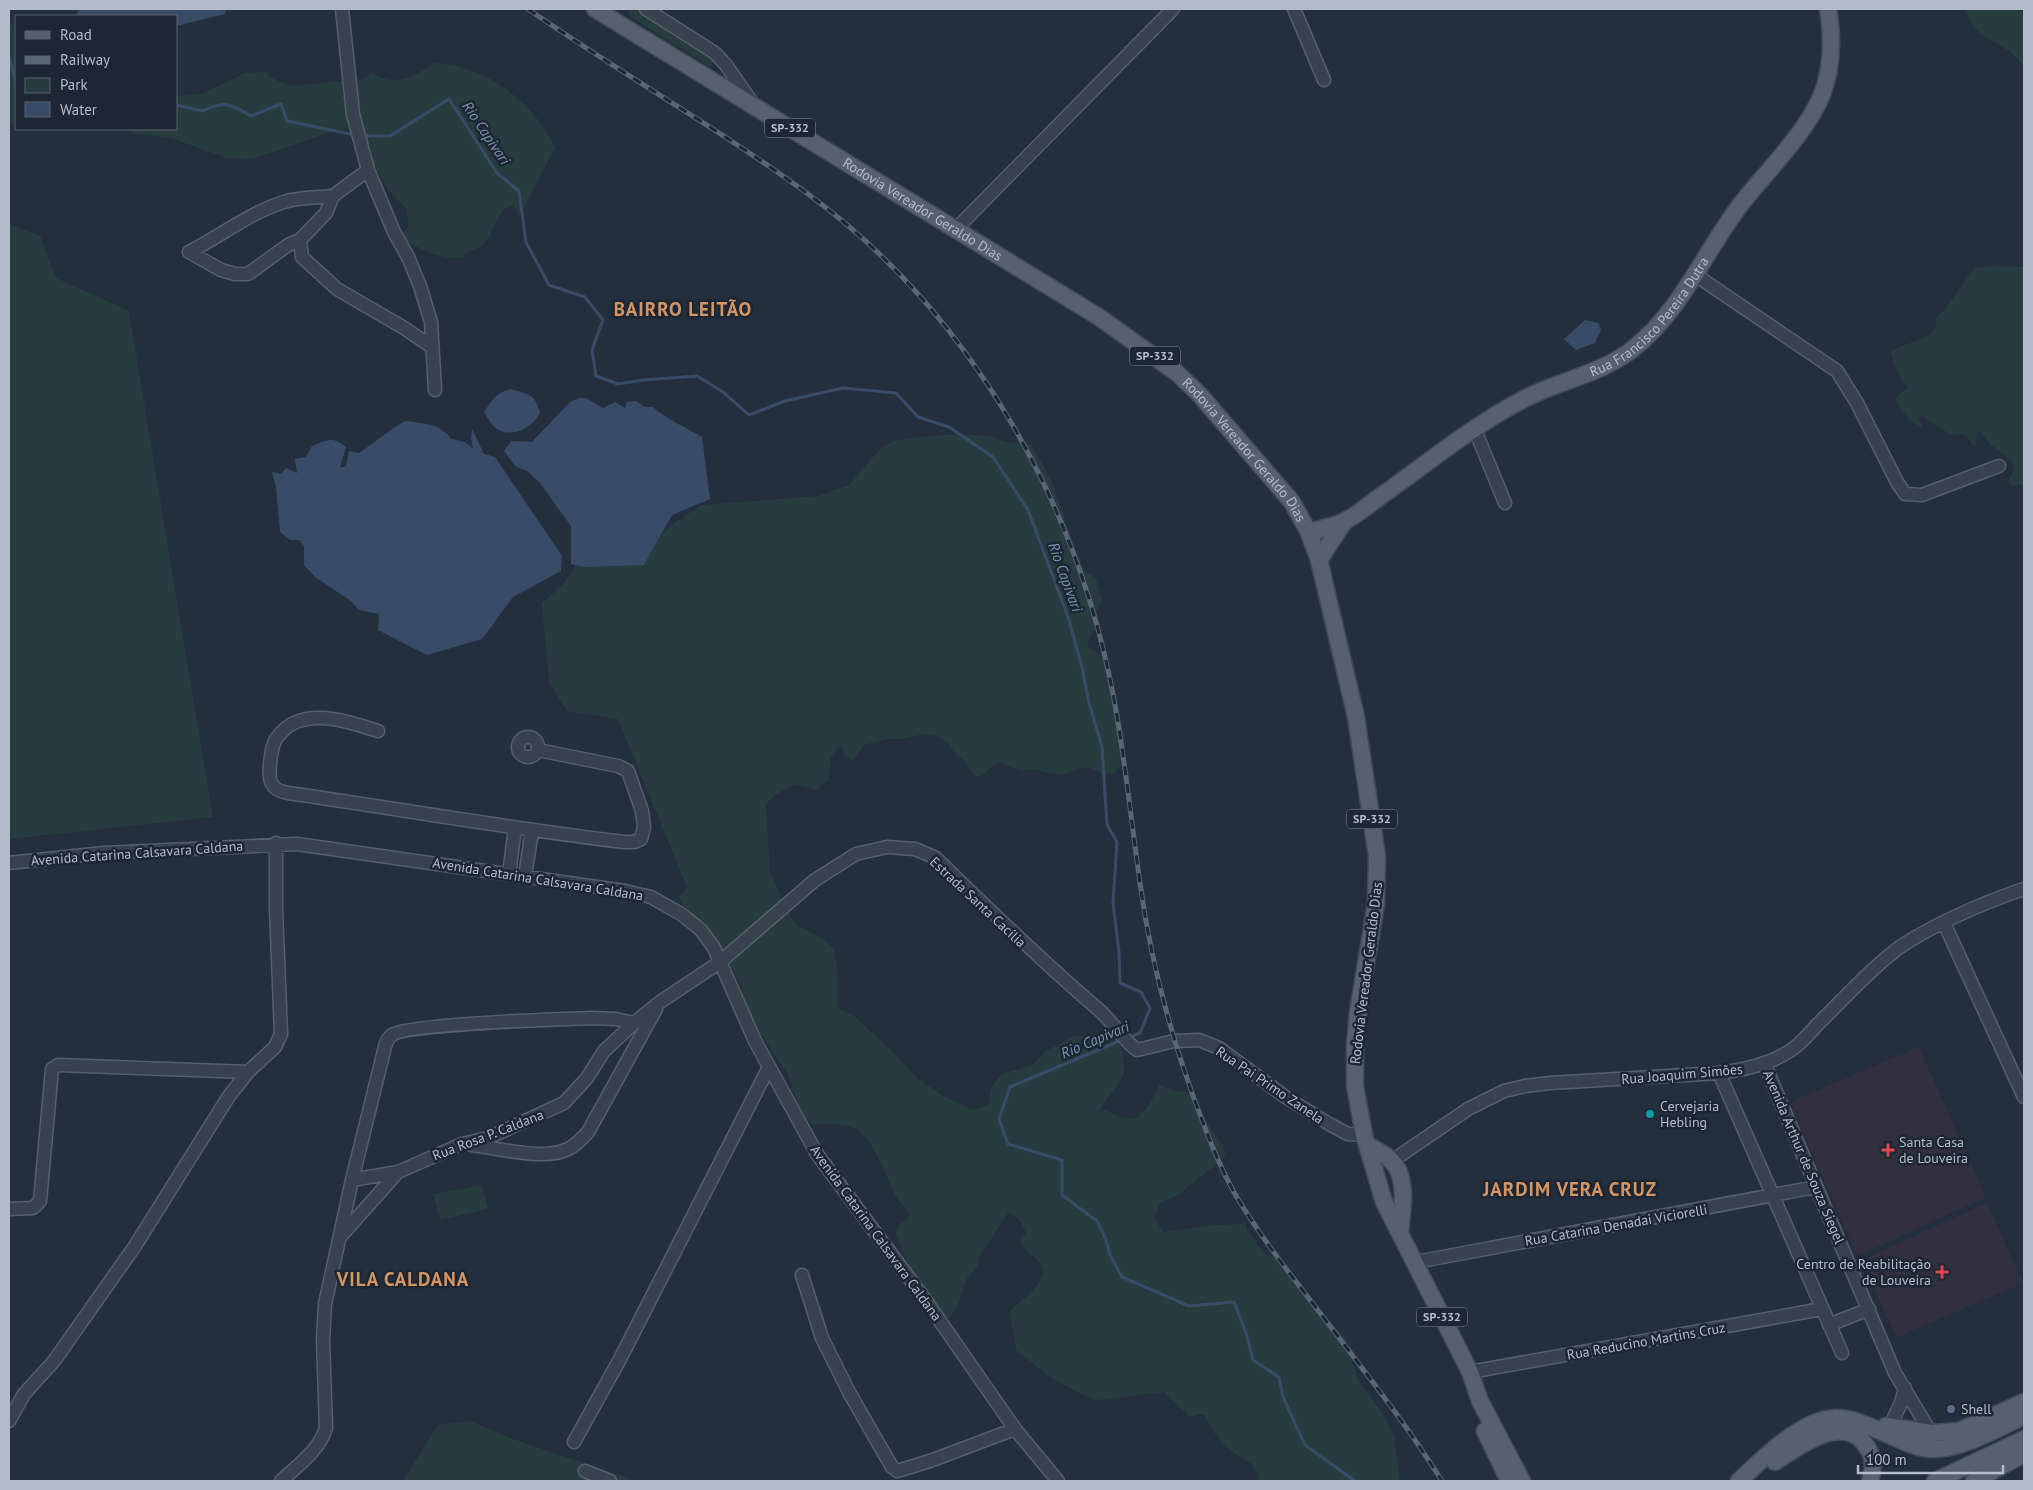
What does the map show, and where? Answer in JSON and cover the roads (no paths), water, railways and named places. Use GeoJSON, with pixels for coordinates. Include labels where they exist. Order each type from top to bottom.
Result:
{"type":"FeatureCollection","features":[{"type":"Feature","properties":{"kind":"main road","name":"Rodovia Vereador Geraldo Dias"},"geometry":{"type":"LineString","coordinates":[[596,9],[621,15],[754,106],[1099,317],[1177,373],[1199,394],[1286,495],[1299,513],[1319,560],[1356,717],[1377,856],[1376,904],[1358,1012],[1354,1066],[1355,1086],[1366,1140],[1384,1202],[1470,1372],[1480,1401],[1522,1481]]}},
{"type":"Feature","properties":{"kind":"main road","name":"Rua Francisco Pereira Dutra"},"geometry":{"type":"LineString","coordinates":[[1309,533],[1344,522],[1474,430],[1524,398],[1601,368],[1632,350],[1654,331],[1680,298],[1741,205],[1811,116],[1820,98],[1830,65],[1832,28],[1828,9]]}},
{"type":"Feature","properties":{"kind":"main road","name":"Rua Francisco Pereira Dutra"},"geometry":{"type":"LineString","coordinates":[[1319,560],[1344,522]]}},
{"type":"Feature","properties":{"kind":"main road"},"geometry":{"type":"LineString","coordinates":[[1366,1140],[1392,1161],[1402,1178],[1403,1199],[1400,1233]]}},
{"type":"Feature","properties":{"kind":"main road"},"geometry":{"type":"LineString","coordinates":[[1375,1174],[1382,1166],[1392,1161]]}},
{"type":"Feature","properties":{"kind":"main road"},"geometry":{"type":"LineString","coordinates":[[1384,1202],[1403,1199]]}},
{"type":"Feature","properties":{"kind":"main road","name":"Rodovia Vereador Geraldo Dias"},"geometry":{"type":"LineString","coordinates":[[1480,1401],[1486,1434],[1510,1481]]}},
{"type":"Feature","properties":{"kind":"main road"},"geometry":{"type":"LineString","coordinates":[[1870,1427],[1890,1426],[1930,1433],[1958,1431],[2024,1402]]}},
{"type":"Feature","properties":{"kind":"main road"},"geometry":{"type":"LineString","coordinates":[[1739,1481],[1760,1461],[1794,1435],[1822,1420],[1836,1417],[1852,1420],[1919,1448],[1932,1449],[1955,1445],[2024,1416]]}},
{"type":"Feature","properties":{"kind":"main road"},"geometry":{"type":"LineString","coordinates":[[1743,1481],[1811,1439],[1839,1431],[1851,1433],[1863,1440],[1871,1457],[1873,1474],[1870,1481]]}},
{"type":"Feature","properties":{"kind":"main road"},"geometry":{"type":"LineString","coordinates":[[1936,1481],[2024,1439]]}},
{"type":"Feature","properties":{"kind":"main road"},"geometry":{"type":"LineString","coordinates":[[1956,1481],[2024,1448]]}},
{"type":"Feature","properties":{"kind":"main road"},"geometry":{"type":"LineString","coordinates":[[1974,1481],[2024,1454]]}},
{"type":"Feature","properties":{"kind":"street"},"geometry":{"type":"LineString","coordinates":[[342,9],[353,114],[368,170],[394,232],[420,286],[430,322],[436,390]]}},
{"type":"Feature","properties":{"kind":"street"},"geometry":{"type":"LineString","coordinates":[[646,9],[715,53],[726,65],[754,106]]}},
{"type":"Feature","properties":{"kind":"street"},"geometry":{"type":"LineString","coordinates":[[955,230],[1173,9]]}},
{"type":"Feature","properties":{"kind":"street"},"geometry":{"type":"LineString","coordinates":[[1294,9],[1324,80]]}},
{"type":"Feature","properties":{"kind":"street"},"geometry":{"type":"LineString","coordinates":[[333,196],[326,213],[300,240],[288,245],[248,274],[235,274],[221,270],[189,252],[214,239],[236,223],[285,202],[333,196],[368,170]]}},
{"type":"Feature","properties":{"kind":"street"},"geometry":{"type":"LineString","coordinates":[[300,240],[302,257],[337,289],[404,328],[432,347]]}},
{"type":"Feature","properties":{"kind":"street"},"geometry":{"type":"LineString","coordinates":[[1694,274],[1837,371],[1857,403],[1897,482],[1906,494],[1922,495],[1999,466]]}},
{"type":"Feature","properties":{"kind":"street"},"geometry":{"type":"LineString","coordinates":[[1474,430],[1505,503]]}},
{"type":"Feature","properties":{"kind":"street"},"geometry":{"type":"LineString","coordinates":[[378,731],[350,722],[324,718],[297,722],[287,727],[275,741],[270,777],[272,786],[288,793],[532,831],[634,842],[641,839],[644,827],[642,811],[628,770],[623,767],[538,750]]}},
{"type":"Feature","properties":{"kind":"street"},"geometry":{"type":"LineString","coordinates":[[509,874],[515,828]]}},
{"type":"Feature","properties":{"kind":"street"},"geometry":{"type":"LineString","coordinates":[[525,876],[532,831]]}},
{"type":"Feature","properties":{"kind":"street"},"geometry":{"type":"LineString","coordinates":[[9,1421],[24,1394],[54,1361],[135,1246],[229,1096],[248,1072],[274,1048],[280,1034],[276,843]]}},
{"type":"Feature","properties":{"kind":"street","name":"Avenida Catarina Calsavara Caldana"},"geometry":{"type":"LineString","coordinates":[[9,863],[104,853],[276,843],[318,845],[625,891],[651,898],[681,914],[701,930],[714,948],[755,1041],[817,1154],[924,1298],[1015,1429],[1058,1481]]}},
{"type":"Feature","properties":{"kind":"street","name":"Estrada Santa Cacília"},"geometry":{"type":"LineString","coordinates":[[720,962],[815,880],[856,854],[887,847],[914,849],[936,858],[1039,958],[1113,1022],[1127,1041],[1137,1050],[1174,1041]]}},
{"type":"Feature","properties":{"kind":"street","name":"Rua Joaquim Simões"},"geometry":{"type":"LineString","coordinates":[[1392,1161],[1468,1109],[1504,1091],[1550,1083],[1719,1073],[1764,1064],[1791,1051],[1900,947],[1944,923],[2000,897],[2024,889]]}},
{"type":"Feature","properties":{"kind":"street"},"geometry":{"type":"LineString","coordinates":[[1944,923],[2024,1097]]}},
{"type":"Feature","properties":{"kind":"street","name":"Rua Rosa P. Caldana"},"geometry":{"type":"LineString","coordinates":[[352,1180],[398,1172],[462,1144],[488,1138],[564,1103],[586,1078],[604,1051],[634,1023],[660,1002],[720,962]]}},
{"type":"Feature","properties":{"kind":"street"},"geometry":{"type":"LineString","coordinates":[[462,1144],[536,1153],[552,1153],[566,1150],[578,1143],[588,1132],[660,1002]]}},
{"type":"Feature","properties":{"kind":"street"},"geometry":{"type":"LineString","coordinates":[[280,1481],[313,1450],[323,1437],[326,1428],[323,1340],[325,1304],[352,1180],[385,1045],[393,1034],[407,1029],[592,1018],[616,1019],[634,1023]]}},
{"type":"Feature","properties":{"kind":"street","name":"Rua Pai Primo Zanela"},"geometry":{"type":"LineString","coordinates":[[1174,1041],[1199,1040],[1220,1048],[1284,1096],[1329,1124],[1348,1134],[1366,1140]]}},
{"type":"Feature","properties":{"kind":"street","name":"Avenida Arthur de Souza Siegel"},"geometry":{"type":"LineString","coordinates":[[1764,1064],[1895,1373],[1930,1433]]}},
{"type":"Feature","properties":{"kind":"street"},"geometry":{"type":"LineString","coordinates":[[9,1209],[33,1208],[40,1201],[52,1070],[58,1065],[248,1072]]}},
{"type":"Feature","properties":{"kind":"street"},"geometry":{"type":"LineString","coordinates":[[574,1442],[620,1360],[769,1067]]}},
{"type":"Feature","properties":{"kind":"street"},"geometry":{"type":"LineString","coordinates":[[1719,1073],[1842,1353]]}},
{"type":"Feature","properties":{"kind":"street"},"geometry":{"type":"LineString","coordinates":[[339,1238],[398,1172]]}},
{"type":"Feature","properties":{"kind":"street","name":"Rua Catarina Denadai Viciorelli"},"geometry":{"type":"LineString","coordinates":[[1416,1262],[1816,1187]]}},
{"type":"Feature","properties":{"kind":"street"},"geometry":{"type":"LineString","coordinates":[[802,1275],[822,1338],[850,1394],[892,1468],[897,1471],[930,1461],[1015,1429]]}},
{"type":"Feature","properties":{"kind":"street","name":"Rua Reducino Martins Cruz"},"geometry":{"type":"LineString","coordinates":[[1470,1372],[1822,1309]]}},
{"type":"Feature","properties":{"kind":"street"},"geometry":{"type":"LineString","coordinates":[[1829,1325],[1869,1309]]}},
{"type":"Feature","properties":{"kind":"street"},"geometry":{"type":"LineString","coordinates":[[1890,1426],[1902,1403],[1904,1388]]}},
{"type":"Feature","properties":{"kind":"street"},"geometry":{"type":"LineString","coordinates":[[585,1471],[610,1481]]}},
{"type":"Feature","properties":{"kind":"water"},"geometry":{"type":"Polygon","coordinates":[[[79,9],[226,9],[225,14],[178,26],[178,15],[76,15],[79,9]]]}},
{"type":"Feature","properties":{"kind":"water"},"geometry":{"type":"Polygon","coordinates":[[[1585,320],[1598,323],[1601,330],[1595,343],[1576,350],[1564,339],[1585,320]]]}},
{"type":"Feature","properties":{"kind":"water"},"geometry":{"type":"Polygon","coordinates":[[[511,389],[533,398],[540,413],[528,426],[511,433],[497,429],[484,412],[495,397],[511,389]]]}},
{"type":"Feature","properties":{"kind":"water"},"geometry":{"type":"Polygon","coordinates":[[[579,398],[586,398],[603,408],[615,402],[625,408],[627,402],[636,401],[645,407],[653,407],[670,420],[702,437],[710,499],[672,515],[644,565],[586,567],[571,564],[571,526],[539,482],[527,471],[515,466],[504,451],[511,441],[532,442],[570,402],[579,398]]]}},
{"type":"Feature","properties":{"kind":"water"},"geometry":{"type":"Polygon","coordinates":[[[405,421],[437,427],[451,439],[465,442],[473,449],[472,429],[484,454],[495,457],[562,556],[561,571],[513,597],[482,639],[427,655],[378,630],[379,614],[359,610],[351,601],[315,577],[304,565],[304,546],[299,540],[290,540],[280,532],[276,487],[272,472],[281,474],[286,468],[297,473],[295,459],[306,457],[312,446],[330,440],[337,441],[346,447],[340,468],[346,466],[349,451],[359,453],[405,421]]]}},
{"type":"Feature","properties":{"kind":"waterway","name":"Rio Capivari"},"geometry":{"type":"LineString","coordinates":[[9,57],[15,78]]}},
{"type":"Feature","properties":{"kind":"waterway","name":"Rio Capivari"},"geometry":{"type":"LineString","coordinates":[[362,136],[390,136],[449,99],[497,173],[519,191],[526,242],[549,285],[585,297],[603,320],[592,350],[596,376],[618,384],[697,376],[723,392],[749,415],[785,401],[843,388],[896,393],[918,417],[949,427],[993,457],[1028,510],[1068,617],[1102,747],[1107,825],[1117,842],[1113,903],[1119,952],[1120,983],[1141,992],[1150,1008],[1140,1033],[1128,1038]]}},
{"type":"Feature","properties":{"kind":"waterway","name":"Rio Capivari"},"geometry":{"type":"LineString","coordinates":[[178,105],[203,111],[223,104],[233,106],[251,116],[281,104],[287,121],[355,135]]}},
{"type":"Feature","properties":{"kind":"waterway","name":"Rio Capivari"},"geometry":{"type":"LineString","coordinates":[[1122,1040],[1010,1087],[999,1119],[1008,1144],[1062,1160],[1062,1195],[1097,1221],[1106,1240],[1110,1255],[1122,1277],[1189,1306],[1234,1302],[1246,1333],[1253,1360],[1279,1377],[1283,1397],[1305,1445],[1355,1481]]}},
{"type":"Feature","properties":{"kind":"railway"},"geometry":{"type":"LineString","coordinates":[[528,9],[774,170],[808,194],[866,241],[918,295],[966,353],[1007,416],[1043,482],[1072,551],[1096,622],[1113,694],[1150,944],[1173,1033],[1191,1091],[1213,1148],[1235,1194],[1263,1237],[1396,1413],[1442,1481]]}},
{"type":"Feature","properties":{"kind":"place","name":"Cervejaria Hebling"},"geometry":{"type":"Point","coordinates":[1650,1114]}},
{"type":"Feature","properties":{"kind":"place","name":"Santa Casa de Louveira"},"geometry":{"type":"Point","coordinates":[1888,1150]}},
{"type":"Feature","properties":{"kind":"place","name":"Centro de Reabilitação de Louveira"},"geometry":{"type":"Point","coordinates":[1942,1272]}},
{"type":"Feature","properties":{"kind":"place","name":"Shell"},"geometry":{"type":"Point","coordinates":[1951,1409]}},
{"type":"Feature","properties":{"kind":"district","name":"BAIRRO LEITÃO"},"geometry":{"type":"Point","coordinates":[683,309]}},
{"type":"Feature","properties":{"kind":"district","name":"JARDIM VERA CRUZ"},"geometry":{"type":"Point","coordinates":[1570,1189]}},
{"type":"Feature","properties":{"kind":"district","name":"VILA CALDANA"},"geometry":{"type":"Point","coordinates":[403,1279]}}]}
